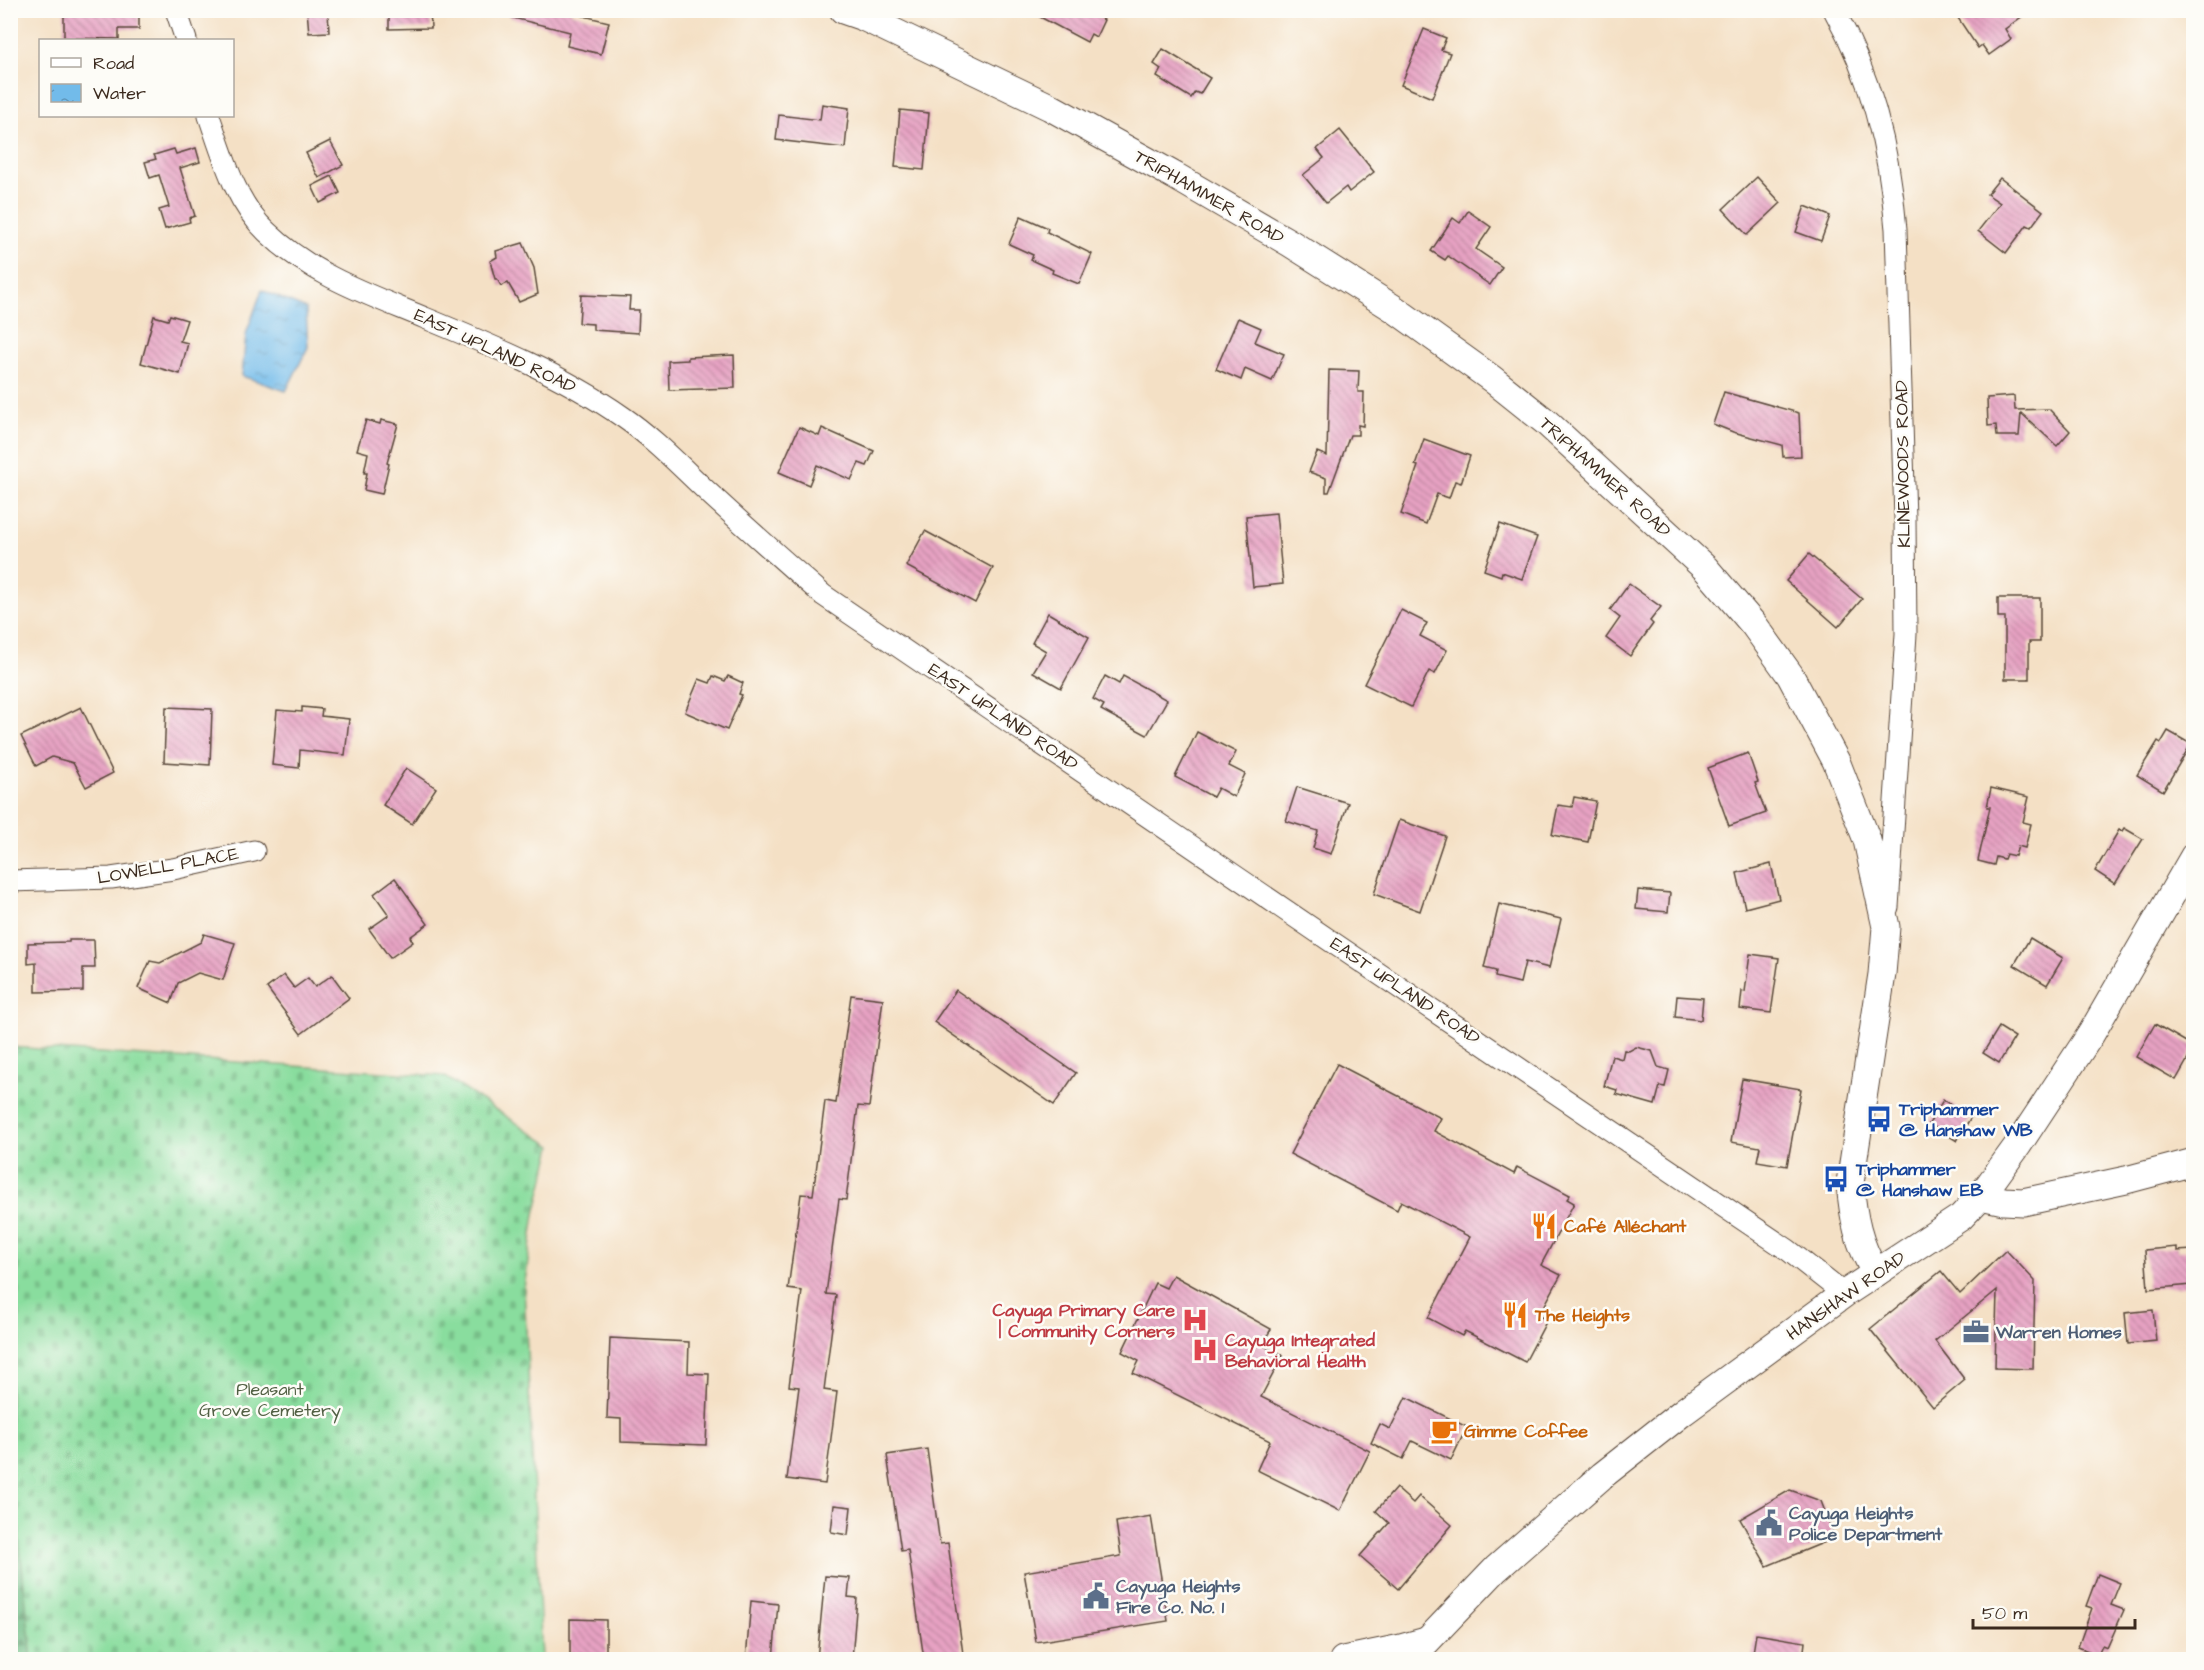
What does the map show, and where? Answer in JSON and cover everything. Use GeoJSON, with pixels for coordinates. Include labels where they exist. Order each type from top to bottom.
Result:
{"type":"FeatureCollection","features":[{"type":"Feature","properties":{"kind":"street"},"geometry":{"type":"LineString","coordinates":[[176,10],[186,39]]}},
{"type":"Feature","properties":{"kind":"street","name":"TRIPHAMMER ROAD"},"geometry":{"type":"LineString","coordinates":[[843,10],[863,17],[1050,107],[1290,243],[1431,334],[1546,422],[1706,569],[1754,625],[1790,675],[1826,741],[1849,792],[1867,840],[1886,927],[1882,974],[1850,1183],[1858,1235],[1866,1257],[1876,1273]]}},
{"type":"Feature","properties":{"kind":"street","name":"KLINEWOODS ROAD"},"geometry":{"type":"LineString","coordinates":[[1834,10],[1865,75],[1881,128],[1892,183],[1896,229],[1905,519],[1906,634],[1886,927]]}},
{"type":"Feature","properties":{"kind":"street","name":"EAST UPLAND ROAD"},"geometry":{"type":"LineString","coordinates":[[209,117],[224,162],[254,216],[266,231],[308,265],[345,285],[484,342],[555,376],[624,418],[823,595],[1788,1250],[1844,1294]]}},
{"type":"Feature","properties":{"kind":"street","name":"LOWELL PLACE"},"geometry":{"type":"LineString","coordinates":[[10,881],[111,878],[173,869],[254,851]]}},
{"type":"Feature","properties":{"kind":"street","name":"HANSHAW ROAD"},"geometry":{"type":"LineString","coordinates":[[1418,1650],[1496,1569],[1603,1475],[1683,1412],[1844,1294],[1961,1217],[1981,1196],[2018,1145],[2091,1034],[2193,856]]}},
{"type":"Feature","properties":{"kind":"street"},"geometry":{"type":"LineString","coordinates":[[1981,1196],[2023,1202],[2126,1180],[2193,1162]]}},
{"type":"Feature","properties":{"kind":"street"},"geometry":{"type":"LineString","coordinates":[[1343,1659],[1401,1648],[1418,1650]]}},
{"type":"Feature","properties":{"kind":"green space","name":"Pleasant Grove Cemetery"},"geometry":{"type":"Polygon","coordinates":[[[10,1047],[444,1076],[552,1146],[535,1214],[524,1288],[542,1659],[32,1659],[19,1538],[10,1501],[10,1047]]]}},
{"type":"Feature","properties":{"kind":"green space"},"geometry":{"type":"Polygon","coordinates":[[[10,1405],[38,1659],[11,1659],[10,1405]]]}},
{"type":"Feature","properties":{"kind":"water"},"geometry":{"type":"Polygon","coordinates":[[[262,290],[306,309],[308,347],[286,391],[242,376],[246,334],[262,290]]]}},
{"type":"Feature","properties":{"kind":"building"},"geometry":{"type":"Polygon","coordinates":[[[64,10],[139,10],[139,29],[119,29],[119,39],[64,38],[64,10]]]}},
{"type":"Feature","properties":{"kind":"building"},"geometry":{"type":"Polygon","coordinates":[[[307,10],[328,10],[329,32],[309,33],[307,10]]]}},
{"type":"Feature","properties":{"kind":"building"},"geometry":{"type":"Polygon","coordinates":[[[389,10],[430,10],[431,28],[389,29],[389,10]]]}},
{"type":"Feature","properties":{"kind":"building"},"geometry":{"type":"Polygon","coordinates":[[[509,10],[571,10],[571,13],[609,22],[601,54],[567,46],[570,32],[509,17],[509,10]]]}},
{"type":"Feature","properties":{"kind":"building"},"geometry":{"type":"Polygon","coordinates":[[[1027,10],[1087,10],[1104,20],[1096,37],[1091,34],[1087,42],[1027,10]]]}},
{"type":"Feature","properties":{"kind":"building"},"geometry":{"type":"Polygon","coordinates":[[[1969,10],[2031,10],[2005,29],[2011,39],[1989,55],[1982,45],[1978,48],[1958,18],[1969,10]]]}},
{"type":"Feature","properties":{"kind":"building"},"geometry":{"type":"Polygon","coordinates":[[[1424,29],[1446,38],[1441,50],[1450,53],[1432,98],[1401,85],[1424,29]]]}},
{"type":"Feature","properties":{"kind":"building"},"geometry":{"type":"Polygon","coordinates":[[[1163,49],[1210,78],[1200,94],[1195,92],[1191,98],[1157,77],[1161,69],[1154,64],[1163,49]]]}},
{"type":"Feature","properties":{"kind":"building"},"geometry":{"type":"Polygon","coordinates":[[[822,104],[849,108],[845,148],[776,140],[779,115],[820,120],[822,104]]]}},
{"type":"Feature","properties":{"kind":"building"},"geometry":{"type":"Polygon","coordinates":[[[900,110],[929,113],[924,170],[895,167],[900,110]]]}},
{"type":"Feature","properties":{"kind":"building"},"geometry":{"type":"Polygon","coordinates":[[[1340,130],[1374,172],[1349,192],[1346,187],[1326,203],[1303,175],[1324,158],[1317,149],[1340,130]]]}},
{"type":"Feature","properties":{"kind":"building"},"geometry":{"type":"Polygon","coordinates":[[[330,141],[343,165],[319,178],[306,153],[330,141]]]}},
{"type":"Feature","properties":{"kind":"building"},"geometry":{"type":"Polygon","coordinates":[[[196,148],[200,162],[180,168],[195,216],[189,218],[190,222],[165,229],[159,210],[169,207],[159,175],[150,178],[145,162],[156,159],[154,155],[174,149],[176,154],[196,148]]]}},
{"type":"Feature","properties":{"kind":"building"},"geometry":{"type":"Polygon","coordinates":[[[332,176],[340,193],[320,203],[312,186],[332,176]]]}},
{"type":"Feature","properties":{"kind":"building"},"geometry":{"type":"Polygon","coordinates":[[[1757,177],[1781,203],[1747,235],[1723,209],[1757,177]]]}},
{"type":"Feature","properties":{"kind":"building"},"geometry":{"type":"Polygon","coordinates":[[[2000,178],[2043,211],[2031,227],[2027,225],[2006,253],[1978,231],[2000,203],[1987,194],[2000,178]]]}},
{"type":"Feature","properties":{"kind":"building"},"geometry":{"type":"Polygon","coordinates":[[[1805,206],[1830,216],[1821,241],[1796,232],[1805,206]]]}},
{"type":"Feature","properties":{"kind":"building"},"geometry":{"type":"Polygon","coordinates":[[[1468,211],[1491,227],[1476,249],[1502,267],[1490,285],[1448,256],[1445,260],[1431,251],[1453,218],[1460,223],[1468,211]]]}},
{"type":"Feature","properties":{"kind":"building"},"geometry":{"type":"Polygon","coordinates":[[[1021,216],[1048,228],[1047,232],[1092,254],[1079,284],[1052,273],[1053,270],[1031,260],[1033,255],[1009,244],[1021,216]]]}},
{"type":"Feature","properties":{"kind":"building"},"geometry":{"type":"Polygon","coordinates":[[[523,243],[534,268],[538,294],[519,302],[508,283],[501,286],[495,279],[490,261],[497,257],[496,251],[523,243]]]}},
{"type":"Feature","properties":{"kind":"building"},"geometry":{"type":"Polygon","coordinates":[[[581,295],[630,297],[629,310],[639,310],[638,333],[593,330],[593,324],[579,323],[581,295]]]}},
{"type":"Feature","properties":{"kind":"building"},"geometry":{"type":"Polygon","coordinates":[[[170,315],[187,320],[180,341],[188,343],[180,374],[141,363],[154,316],[168,320],[170,315]]]}},
{"type":"Feature","properties":{"kind":"building"},"geometry":{"type":"Polygon","coordinates":[[[1238,318],[1261,328],[1255,342],[1284,354],[1272,381],[1245,369],[1241,380],[1216,369],[1238,318]]]}},
{"type":"Feature","properties":{"kind":"building"},"geometry":{"type":"Polygon","coordinates":[[[734,355],[735,388],[669,390],[668,361],[688,360],[688,357],[734,355]]]}},
{"type":"Feature","properties":{"kind":"building"},"geometry":{"type":"Polygon","coordinates":[[[1329,370],[1359,371],[1358,392],[1364,392],[1363,426],[1358,425],[1358,435],[1350,435],[1329,492],[1326,492],[1326,478],[1309,472],[1317,452],[1327,456],[1329,370]]]}},
{"type":"Feature","properties":{"kind":"building"},"geometry":{"type":"Polygon","coordinates":[[[1724,392],[1799,413],[1801,456],[1783,457],[1782,445],[1733,432],[1713,424],[1724,392]]]}},
{"type":"Feature","properties":{"kind":"building"},"geometry":{"type":"Polygon","coordinates":[[[2014,396],[2015,410],[2049,409],[2070,431],[2057,446],[2021,413],[2019,436],[1997,436],[1996,425],[1988,426],[1987,398],[2014,396]]]}},
{"type":"Feature","properties":{"kind":"building"},"geometry":{"type":"Polygon","coordinates":[[[366,420],[380,424],[381,420],[398,424],[387,463],[389,464],[382,494],[364,490],[367,473],[364,473],[368,453],[357,450],[366,420]]]}},
{"type":"Feature","properties":{"kind":"building"},"geometry":{"type":"Polygon","coordinates":[[[799,427],[819,436],[822,428],[874,451],[867,466],[859,463],[851,480],[817,465],[809,485],[779,472],[799,427]]]}},
{"type":"Feature","properties":{"kind":"building"},"geometry":{"type":"Polygon","coordinates":[[[1424,439],[1470,456],[1461,483],[1455,481],[1449,498],[1437,494],[1426,524],[1401,514],[1418,466],[1415,465],[1424,439]]]}},
{"type":"Feature","properties":{"kind":"building"},"geometry":{"type":"Polygon","coordinates":[[[1276,513],[1283,584],[1253,587],[1246,516],[1276,513]]]}},
{"type":"Feature","properties":{"kind":"building"},"geometry":{"type":"Polygon","coordinates":[[[1500,524],[1537,537],[1522,579],[1502,572],[1501,576],[1484,570],[1500,524]]]}},
{"type":"Feature","properties":{"kind":"building"},"geometry":{"type":"Polygon","coordinates":[[[925,531],[993,568],[975,603],[906,566],[925,531]]]}},
{"type":"Feature","properties":{"kind":"building"},"geometry":{"type":"Polygon","coordinates":[[[1809,554],[1862,599],[1838,627],[1786,581],[1809,554]]]}},
{"type":"Feature","properties":{"kind":"building"},"geometry":{"type":"Polygon","coordinates":[[[1629,584],[1661,607],[1650,621],[1653,624],[1630,656],[1606,638],[1620,618],[1610,610],[1629,584]]]}},
{"type":"Feature","properties":{"kind":"building"},"geometry":{"type":"Polygon","coordinates":[[[1998,598],[2040,598],[2040,642],[2029,642],[2029,679],[2005,679],[2005,617],[1998,617],[1998,598]]]}},
{"type":"Feature","properties":{"kind":"building"},"geometry":{"type":"Polygon","coordinates":[[[1401,610],[1427,623],[1420,636],[1447,650],[1435,674],[1429,671],[1411,707],[1364,684],[1401,610]]]}},
{"type":"Feature","properties":{"kind":"building"},"geometry":{"type":"Polygon","coordinates":[[[1048,613],[1089,637],[1061,688],[1033,672],[1046,651],[1032,643],[1048,613]]]}},
{"type":"Feature","properties":{"kind":"building"},"geometry":{"type":"Polygon","coordinates":[[[713,676],[725,681],[728,676],[743,683],[739,694],[742,695],[727,730],[685,712],[699,679],[710,683],[713,676]]]}},
{"type":"Feature","properties":{"kind":"building"},"geometry":{"type":"Polygon","coordinates":[[[1105,676],[1119,684],[1123,676],[1167,700],[1147,735],[1101,710],[1104,705],[1093,699],[1105,676]]]}},
{"type":"Feature","properties":{"kind":"building"},"geometry":{"type":"Polygon","coordinates":[[[81,707],[113,773],[86,787],[73,763],[52,757],[36,766],[21,736],[81,707]]]}},
{"type":"Feature","properties":{"kind":"building"},"geometry":{"type":"Polygon","coordinates":[[[166,707],[212,709],[210,765],[164,762],[166,707]]]}},
{"type":"Feature","properties":{"kind":"building"},"geometry":{"type":"Polygon","coordinates":[[[302,707],[322,709],[321,716],[349,719],[345,755],[300,750],[299,768],[272,765],[277,710],[302,712],[302,707]]]}},
{"type":"Feature","properties":{"kind":"building"},"geometry":{"type":"Polygon","coordinates":[[[2168,731],[2191,744],[2163,791],[2137,775],[2158,741],[2161,743],[2168,731]]]}},
{"type":"Feature","properties":{"kind":"building"},"geometry":{"type":"Polygon","coordinates":[[[1197,732],[1236,752],[1229,766],[1245,774],[1234,797],[1218,788],[1213,797],[1175,777],[1197,732]]]}},
{"type":"Feature","properties":{"kind":"building"},"geometry":{"type":"Polygon","coordinates":[[[1748,753],[1758,782],[1755,783],[1766,813],[1729,826],[1708,768],[1748,753]]]}},
{"type":"Feature","properties":{"kind":"building"},"geometry":{"type":"Polygon","coordinates":[[[406,768],[436,788],[412,824],[383,805],[406,768]]]}},
{"type":"Feature","properties":{"kind":"building"},"geometry":{"type":"Polygon","coordinates":[[[1297,787],[1348,803],[1331,854],[1313,848],[1318,831],[1286,821],[1297,787]]]}},
{"type":"Feature","properties":{"kind":"building"},"geometry":{"type":"Polygon","coordinates":[[[1991,788],[2029,797],[2023,822],[2031,824],[2025,848],[2018,846],[2015,856],[2006,854],[2004,859],[1996,857],[1994,865],[1978,861],[1990,807],[1987,807],[1991,788]]]}},
{"type":"Feature","properties":{"kind":"building"},"geometry":{"type":"Polygon","coordinates":[[[1574,797],[1596,801],[1588,842],[1552,835],[1558,805],[1572,807],[1574,797]]]}},
{"type":"Feature","properties":{"kind":"building"},"geometry":{"type":"Polygon","coordinates":[[[1399,820],[1445,836],[1420,911],[1374,894],[1399,820]]]}},
{"type":"Feature","properties":{"kind":"building"},"geometry":{"type":"Polygon","coordinates":[[[2124,828],[2143,839],[2115,884],[2095,871],[2119,830],[2122,831],[2124,828]]]}},
{"type":"Feature","properties":{"kind":"building"},"geometry":{"type":"Polygon","coordinates":[[[1771,864],[1779,899],[1745,908],[1737,873],[1771,864]]]}},
{"type":"Feature","properties":{"kind":"building"},"geometry":{"type":"Polygon","coordinates":[[[395,878],[428,924],[410,937],[413,942],[390,958],[369,929],[389,915],[374,894],[395,878]]]}},
{"type":"Feature","properties":{"kind":"building"},"geometry":{"type":"Polygon","coordinates":[[[1638,890],[1670,893],[1668,912],[1636,909],[1638,890]]]}},
{"type":"Feature","properties":{"kind":"building"},"geometry":{"type":"Polygon","coordinates":[[[1499,904],[1561,919],[1549,968],[1525,962],[1520,983],[1495,977],[1496,971],[1484,968],[1499,904]]]}},
{"type":"Feature","properties":{"kind":"building"},"geometry":{"type":"Polygon","coordinates":[[[204,934],[235,943],[223,980],[198,973],[178,983],[171,1003],[138,988],[150,961],[160,963],[201,942],[204,934]]]}},
{"type":"Feature","properties":{"kind":"building"},"geometry":{"type":"Polygon","coordinates":[[[2030,938],[2063,958],[2047,985],[2014,965],[2030,938]]]}},
{"type":"Feature","properties":{"kind":"building"},"geometry":{"type":"Polygon","coordinates":[[[69,940],[94,940],[95,968],[83,968],[83,991],[36,992],[36,963],[28,964],[28,943],[69,942],[69,940]]]}},
{"type":"Feature","properties":{"kind":"building"},"geometry":{"type":"Polygon","coordinates":[[[1750,954],[1779,958],[1771,1013],[1740,1009],[1742,991],[1745,992],[1750,954]]]}},
{"type":"Feature","properties":{"kind":"building"},"geometry":{"type":"Polygon","coordinates":[[[284,975],[294,988],[308,978],[315,987],[332,975],[349,998],[301,1034],[267,988],[284,975]]]}},
{"type":"Feature","properties":{"kind":"building"},"geometry":{"type":"Polygon","coordinates":[[[956,990],[1076,1073],[1054,1105],[934,1022],[956,990]]]}},
{"type":"Feature","properties":{"kind":"building"},"geometry":{"type":"Polygon","coordinates":[[[851,995],[883,999],[869,1107],[858,1106],[846,1200],[839,1199],[826,1294],[836,1295],[824,1390],[837,1392],[825,1484],[787,1479],[799,1387],[789,1386],[802,1291],[788,1289],[801,1194],[813,1195],[825,1101],[836,1103],[851,995]]]}},
{"type":"Feature","properties":{"kind":"building"},"geometry":{"type":"Polygon","coordinates":[[[1677,996],[1703,998],[1701,1020],[1675,1017],[1677,996]]]}},
{"type":"Feature","properties":{"kind":"building"},"geometry":{"type":"Polygon","coordinates":[[[2155,1024],[2193,1046],[2176,1080],[2136,1057],[2155,1024]]]}},
{"type":"Feature","properties":{"kind":"building"},"geometry":{"type":"Polygon","coordinates":[[[1999,1027],[2015,1037],[1999,1063],[1983,1053],[1999,1027]]]}},
{"type":"Feature","properties":{"kind":"building"},"geometry":{"type":"Polygon","coordinates":[[[1636,1047],[1652,1051],[1658,1067],[1669,1070],[1665,1087],[1660,1086],[1655,1105],[1616,1094],[1617,1090],[1604,1086],[1612,1056],[1622,1059],[1624,1050],[1629,1051],[1636,1047]]]}},
{"type":"Feature","properties":{"kind":"building"},"geometry":{"type":"Polygon","coordinates":[[[1337,1064],[1441,1118],[1434,1131],[1514,1174],[1517,1167],[1570,1195],[1567,1199],[1574,1203],[1541,1265],[1561,1275],[1539,1316],[1547,1320],[1525,1362],[1465,1331],[1462,1336],[1428,1318],[1470,1237],[1401,1201],[1397,1210],[1290,1154],[1337,1064]]]}},
{"type":"Feature","properties":{"kind":"building"},"geometry":{"type":"Polygon","coordinates":[[[1742,1079],[1801,1089],[1787,1166],[1757,1161],[1760,1147],[1731,1142],[1742,1079]]]}},
{"type":"Feature","properties":{"kind":"building"},"geometry":{"type":"Polygon","coordinates":[[[1943,1100],[1971,1117],[1957,1141],[1929,1124],[1943,1100]]]}},
{"type":"Feature","properties":{"kind":"building"},"geometry":{"type":"Polygon","coordinates":[[[2177,1247],[2177,1251],[2193,1250],[2193,1270],[2190,1270],[2192,1285],[2148,1289],[2145,1250],[2177,1247]]]}},
{"type":"Feature","properties":{"kind":"building"},"geometry":{"type":"Polygon","coordinates":[[[2006,1250],[2035,1281],[2033,1369],[1995,1368],[1997,1290],[1935,1341],[1965,1380],[1933,1407],[1870,1329],[1941,1271],[1960,1294],[2006,1250]]]}},
{"type":"Feature","properties":{"kind":"building"},"geometry":{"type":"Polygon","coordinates":[[[1173,1275],[1271,1329],[1262,1345],[1283,1355],[1261,1397],[1370,1451],[1340,1511],[1257,1470],[1270,1441],[1133,1373],[1139,1361],[1122,1352],[1155,1283],[1166,1288],[1173,1275]]]}},
{"type":"Feature","properties":{"kind":"building"},"geometry":{"type":"Polygon","coordinates":[[[2153,1310],[2156,1341],[2128,1344],[2125,1313],[2153,1310]]]}},
{"type":"Feature","properties":{"kind":"building"},"geometry":{"type":"Polygon","coordinates":[[[610,1338],[689,1342],[688,1373],[709,1374],[706,1445],[621,1442],[621,1419],[607,1418],[610,1338]]]}},
{"type":"Feature","properties":{"kind":"building"},"geometry":{"type":"Polygon","coordinates":[[[1406,1397],[1467,1427],[1451,1460],[1412,1441],[1403,1459],[1371,1443],[1380,1424],[1390,1429],[1406,1397]]]}},
{"type":"Feature","properties":{"kind":"building"},"geometry":{"type":"Polygon","coordinates":[[[927,1449],[940,1544],[948,1543],[963,1654],[924,1659],[908,1550],[901,1551],[887,1455],[927,1449]]]}},
{"type":"Feature","properties":{"kind":"building"},"geometry":{"type":"Polygon","coordinates":[[[1396,1488],[1413,1503],[1419,1496],[1452,1525],[1398,1589],[1360,1556],[1389,1523],[1376,1511],[1396,1488]]]}},
{"type":"Feature","properties":{"kind":"building"},"geometry":{"type":"Polygon","coordinates":[[[1790,1490],[1821,1501],[1835,1538],[1767,1566],[1740,1519],[1790,1490]]]}},
{"type":"Feature","properties":{"kind":"building"},"geometry":{"type":"Polygon","coordinates":[[[834,1505],[851,1507],[848,1535],[831,1532],[834,1505]]]}},
{"type":"Feature","properties":{"kind":"building","name":"Cayuga Heights Fire Co. No. 1"},"geometry":{"type":"Polygon","coordinates":[[[1151,1516],[1168,1621],[1036,1642],[1024,1572],[1121,1556],[1116,1522],[1151,1516]]]}},
{"type":"Feature","properties":{"kind":"building"},"geometry":{"type":"Polygon","coordinates":[[[2098,1574],[2120,1583],[2111,1605],[2124,1610],[2107,1648],[2102,1646],[2098,1655],[2078,1647],[2092,1608],[2086,1606],[2098,1574]]]}},
{"type":"Feature","properties":{"kind":"building"},"geometry":{"type":"Polygon","coordinates":[[[825,1576],[850,1578],[848,1597],[857,1598],[852,1659],[817,1659],[825,1576]]]}},
{"type":"Feature","properties":{"kind":"building"},"geometry":{"type":"Polygon","coordinates":[[[751,1601],[778,1604],[773,1659],[746,1659],[751,1601]]]}},
{"type":"Feature","properties":{"kind":"building"},"geometry":{"type":"Polygon","coordinates":[[[570,1619],[606,1620],[606,1659],[570,1659],[570,1619]]]}},
{"type":"Feature","properties":{"kind":"building"},"geometry":{"type":"Polygon","coordinates":[[[1756,1634],[1805,1642],[1803,1659],[1752,1659],[1756,1634]]]}},
{"type":"Feature","properties":{"kind":"place","name":"Triphammer @ Hanshaw WB"},"geometry":{"type":"Point","coordinates":[1879,1119]}},
{"type":"Feature","properties":{"kind":"place","name":"Triphammer @ Hanshaw EB"},"geometry":{"type":"Point","coordinates":[1836,1179]}},
{"type":"Feature","properties":{"kind":"place","name":"Café Alléchant"},"geometry":{"type":"Point","coordinates":[1544,1226]}},
{"type":"Feature","properties":{"kind":"place","name":"The Heights"},"geometry":{"type":"Point","coordinates":[1515,1315]}},
{"type":"Feature","properties":{"kind":"place","name":"Cayuga Primary Care | Community Corners"},"geometry":{"type":"Point","coordinates":[1195,1320]}},
{"type":"Feature","properties":{"kind":"place","name":"Warren Homes"},"geometry":{"type":"Point","coordinates":[1976,1332]}},
{"type":"Feature","properties":{"kind":"place","name":"Cayuga Integrated Behavioral Health"},"geometry":{"type":"Point","coordinates":[1205,1350]}},
{"type":"Feature","properties":{"kind":"place","name":"Gimme Coffee"},"geometry":{"type":"Point","coordinates":[1444,1431]}},
{"type":"Feature","properties":{"kind":"place","name":"Cayuga Heights Police Department"},"geometry":{"type":"Point","coordinates":[1769,1523]}},
{"type":"Feature","properties":{"kind":"place","name":"Cayuga Heights Fire Co. No. 1"},"geometry":{"type":"Point","coordinates":[1096,1596]}}]}
